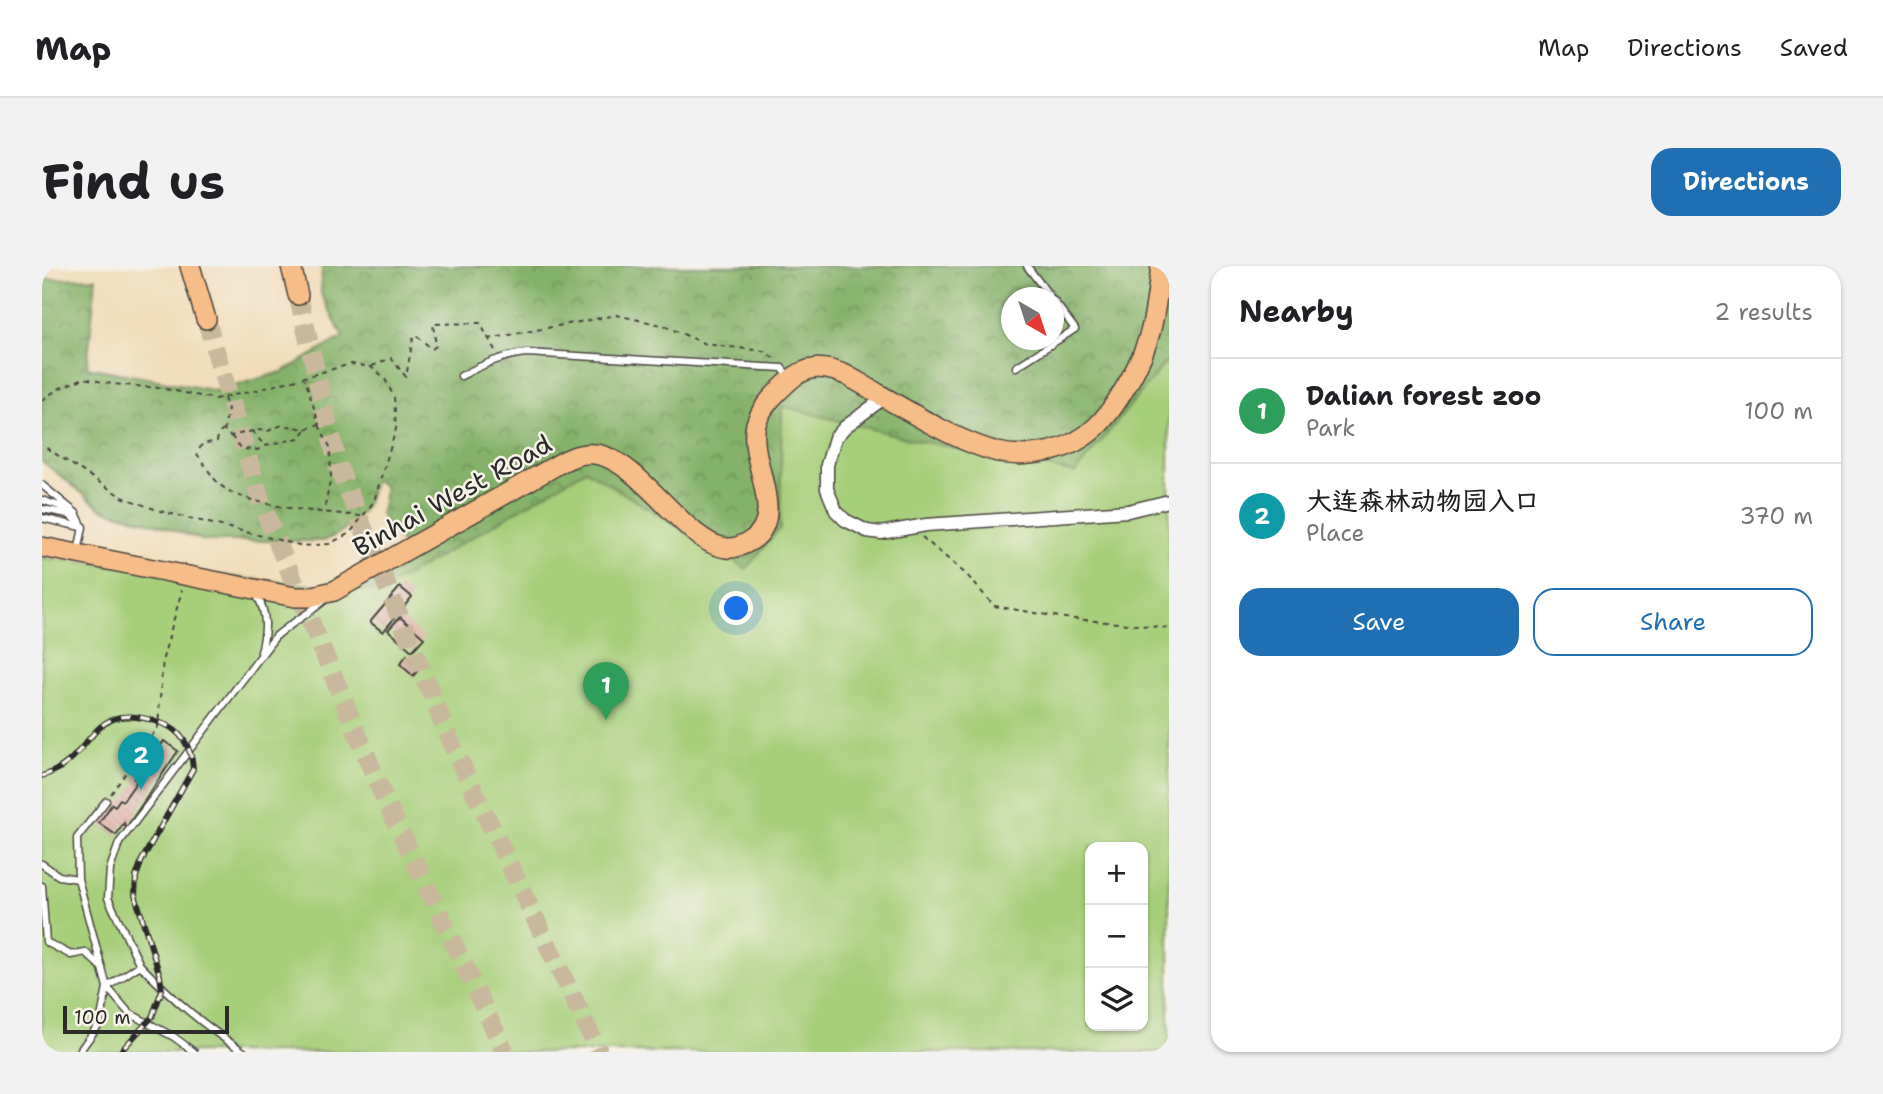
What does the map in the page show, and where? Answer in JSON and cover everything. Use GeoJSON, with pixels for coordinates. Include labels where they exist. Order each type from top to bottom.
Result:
{"type":"FeatureCollection","features":[{"type":"Feature","properties":{"kind":"highway"},"geometry":{"type":"LineString","coordinates":[[190,266],[206,319]]}},
{"type":"Feature","properties":{"kind":"highway"},"geometry":{"type":"LineString","coordinates":[[291,266],[298,295]]}},
{"type":"Feature","properties":{"kind":"highway","name":"Binhai West Road"},"geometry":{"type":"LineString","coordinates":[[42,547],[80,541],[186,575],[295,597],[309,597],[334,591],[555,466],[581,454],[594,454],[607,457],[620,465],[706,540],[729,549],[739,547],[759,535],[768,519],[756,452],[757,424],[787,373],[816,367],[829,369],[967,441],[1001,453],[1041,453],[1076,442],[1103,423],[1113,410],[1140,361],[1151,330],[1161,266]]}},
{"type":"Feature","properties":{"kind":"highway","name":"Binhai West Road"},"geometry":{"type":"LineString","coordinates":[[42,534],[334,591]]}},
{"type":"Feature","properties":{"kind":"street"},"geometry":{"type":"LineString","coordinates":[[884,397],[835,438],[827,465],[827,489],[836,511],[856,527],[881,533],[911,528],[1128,511],[1169,501]]}},
{"type":"Feature","properties":{"kind":"lane"},"geometry":{"type":"LineString","coordinates":[[1027,266],[1043,287]]}},
{"type":"Feature","properties":{"kind":"lane"},"geometry":{"type":"LineString","coordinates":[[1064,315],[1075,330],[1064,337]]}},
{"type":"Feature","properties":{"kind":"lane"},"geometry":{"type":"LineString","coordinates":[[1016,367],[1043,350]]}},
{"type":"Feature","properties":{"kind":"lane"},"geometry":{"type":"LineString","coordinates":[[461,376],[512,354],[787,373]]}},
{"type":"Feature","properties":{"kind":"lane"},"geometry":{"type":"LineString","coordinates":[[42,485],[76,513],[80,541]]}},
{"type":"Feature","properties":{"kind":"lane"},"geometry":{"type":"LineString","coordinates":[[42,492],[54,494]]}},
{"type":"Feature","properties":{"kind":"lane"},"geometry":{"type":"LineString","coordinates":[[42,500],[76,513]]}},
{"type":"Feature","properties":{"kind":"lane"},"geometry":{"type":"LineString","coordinates":[[42,509],[68,514],[80,541]]}},
{"type":"Feature","properties":{"kind":"lane"},"geometry":{"type":"LineString","coordinates":[[42,518],[80,541]]}},
{"type":"Feature","properties":{"kind":"lane"},"geometry":{"type":"LineString","coordinates":[[250,588],[259,598],[266,622],[259,658]]}},
{"type":"Feature","properties":{"kind":"lane"},"geometry":{"type":"LineString","coordinates":[[244,1052],[178,1005],[140,965],[107,898],[110,869],[119,844],[275,637],[334,591]]}},
{"type":"Feature","properties":{"kind":"lane"},"geometry":{"type":"LineString","coordinates":[[106,801],[77,838],[78,878],[107,987],[129,1013],[174,1037],[194,1052]]}},
{"type":"Feature","properties":{"kind":"lane"},"geometry":{"type":"LineString","coordinates":[[42,864],[59,876],[78,878]]}},
{"type":"Feature","properties":{"kind":"lane"},"geometry":{"type":"LineString","coordinates":[[42,886],[46,942],[71,955],[85,952],[102,968]]}},
{"type":"Feature","properties":{"kind":"lane"},"geometry":{"type":"LineString","coordinates":[[79,1052],[100,1023],[107,987],[140,965]]}},
{"type":"Feature","properties":{"kind":"path"},"geometry":{"type":"LineString","coordinates":[[488,339],[616,315],[663,326],[706,344],[763,351],[774,357],[787,373]]}},
{"type":"Feature","properties":{"kind":"path"},"geometry":{"type":"LineString","coordinates":[[371,367],[391,358],[406,377],[412,338],[416,335],[432,349],[436,346],[433,324],[480,323],[498,359]]}},
{"type":"Feature","properties":{"kind":"path"},"geometry":{"type":"LineString","coordinates":[[42,400],[58,389],[84,378],[215,398],[224,397],[351,364],[371,367],[384,377],[394,397],[396,429],[374,500],[350,533],[329,544],[303,547],[160,511],[122,497],[42,445]]}},
{"type":"Feature","properties":{"kind":"path"},"geometry":{"type":"LineString","coordinates":[[304,378],[319,424],[330,447],[331,477],[324,512]]}},
{"type":"Feature","properties":{"kind":"path"},"geometry":{"type":"LineString","coordinates":[[224,397],[228,409],[224,430],[219,433],[217,441],[202,444],[197,453],[219,484],[237,496],[296,509],[362,516]]}},
{"type":"Feature","properties":{"kind":"path"},"geometry":{"type":"LineString","coordinates":[[230,436],[268,431],[282,425],[306,429],[319,424]]}},
{"type":"Feature","properties":{"kind":"path"},"geometry":{"type":"LineString","coordinates":[[224,430],[242,449],[257,450],[299,438],[306,429]]}},
{"type":"Feature","properties":{"kind":"path"},"geometry":{"type":"LineString","coordinates":[[252,431],[265,446]]}},
{"type":"Feature","properties":{"kind":"path"},"geometry":{"type":"LineString","coordinates":[[911,528],[967,575],[994,606],[1065,618],[1169,628]]}},
{"type":"Feature","properties":{"kind":"path"},"geometry":{"type":"LineString","coordinates":[[106,801],[158,727],[163,658],[186,575]]}},
{"type":"Feature","properties":{"kind":"green space"},"geometry":{"type":"Polygon","coordinates":[[[322,266],[1169,266],[1169,1052],[287,1052],[383,596],[347,591],[411,557],[381,515],[385,487],[375,480],[365,507],[357,518],[341,532],[323,541],[205,541],[102,509],[42,461],[42,279],[96,278],[87,367],[216,391],[282,372],[343,337],[321,294],[322,266]]]}},
{"type":"Feature","properties":{"kind":"green space"},"geometry":{"type":"Polygon","coordinates":[[[1169,358],[1169,1052],[42,1052],[42,558],[379,592],[586,470],[746,569],[780,528],[782,406],[910,439],[1075,473],[1169,358]]]}},
{"type":"Feature","properties":{"kind":"building"},"geometry":{"type":"Polygon","coordinates":[[[400,587],[412,597],[383,632],[370,622],[400,587]]]}},
{"type":"Feature","properties":{"kind":"building"},"geometry":{"type":"Polygon","coordinates":[[[400,617],[424,638],[412,651],[388,630],[400,617]]]}},
{"type":"Feature","properties":{"kind":"building"},"geometry":{"type":"Polygon","coordinates":[[[407,655],[421,667],[413,676],[400,664],[407,655]]]}},
{"type":"Feature","properties":{"kind":"building"},"geometry":{"type":"Polygon","coordinates":[[[164,741],[178,751],[126,828],[124,823],[116,835],[99,823],[112,804],[115,806],[120,799],[123,801],[137,781],[134,779],[139,773],[141,775],[164,741]]]}},
{"type":"Feature","properties":{"kind":"tunnel"},"geometry":{"type":"LineString","coordinates":[[298,295],[338,466],[453,747],[599,1052]]}},
{"type":"Feature","properties":{"kind":"tunnel"},"geometry":{"type":"LineString","coordinates":[[206,319],[262,505],[382,793],[505,1052]]}},
{"type":"Feature","properties":{"kind":"railway"},"geometry":{"type":"LineString","coordinates":[[42,776],[60,768],[74,757],[105,723],[118,718],[136,717],[168,726],[180,735],[191,754],[193,769],[142,860],[136,877],[135,895],[162,990],[152,1017],[120,1052]]}},
{"type":"Feature","properties":{"kind":"place","name":"Dalian forest zoo"},"geometry":{"type":"Point","coordinates":[606,720]}},
{"type":"Feature","properties":{"kind":"place","name":"大连森林动物园入口"},"geometry":{"type":"Point","coordinates":[141,790]}}]}
